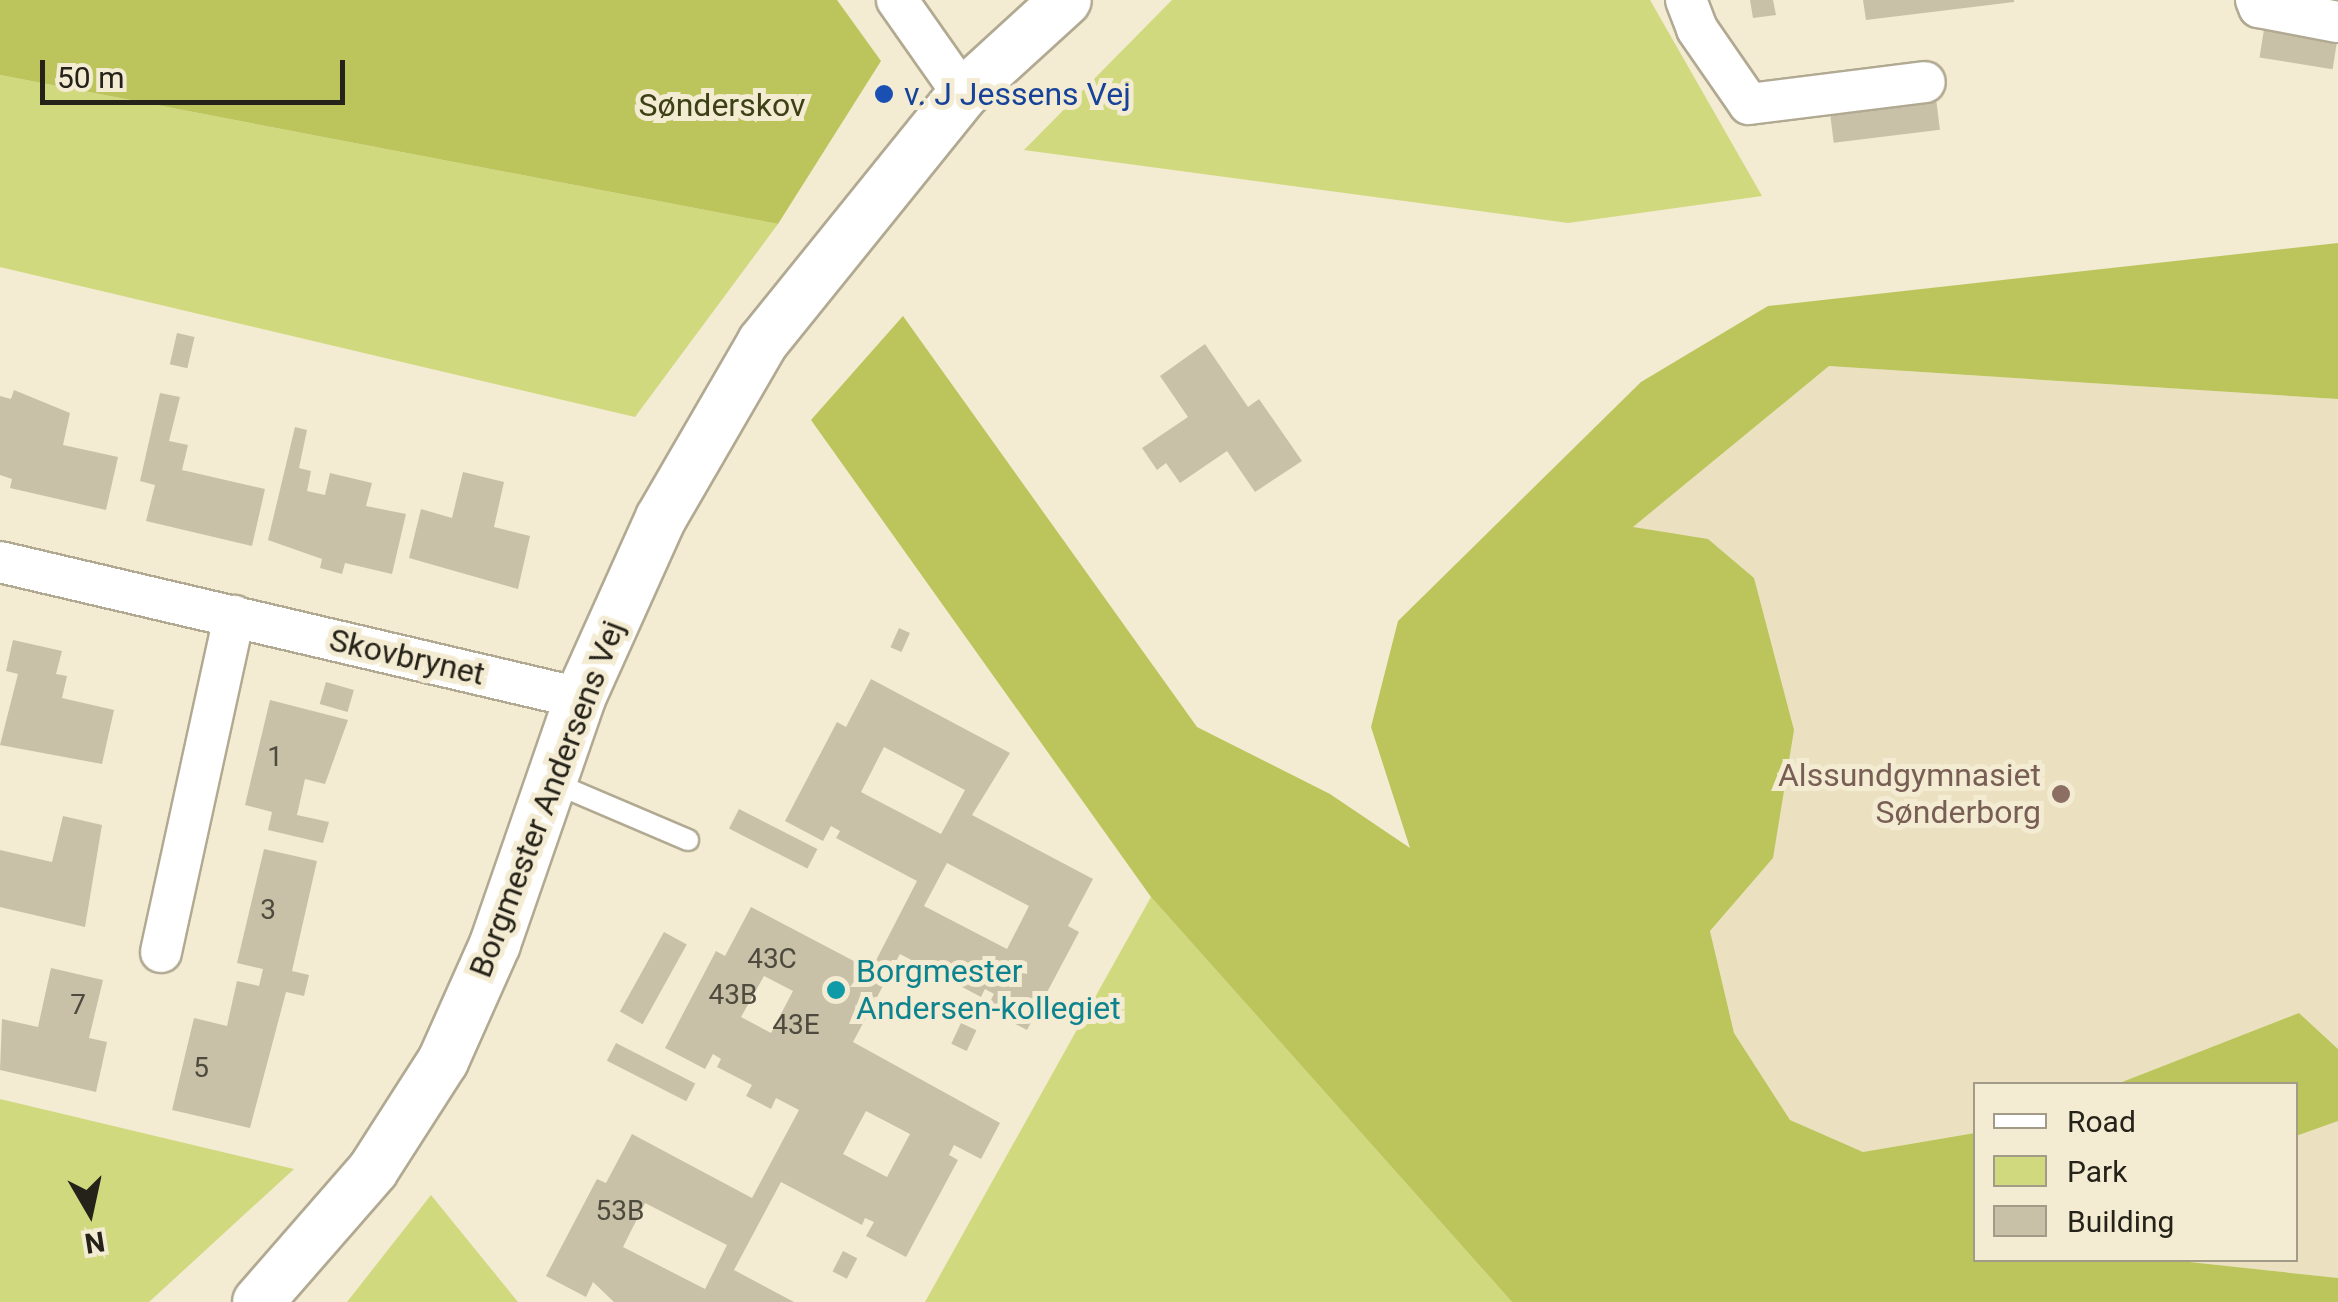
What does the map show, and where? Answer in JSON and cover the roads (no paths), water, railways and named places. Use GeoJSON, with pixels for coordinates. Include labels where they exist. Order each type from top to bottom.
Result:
{"type":"FeatureCollection","features":[{"type":"Feature","properties":{"kind":"street"},"geometry":{"type":"LineString","coordinates":[[898,0],[963,94]]}},
{"type":"Feature","properties":{"kind":"street","name":"Borgmester Andersens Vej"},"geometry":{"type":"LineString","coordinates":[[258,1302],[373,1170],[443,1061],[495,944],[580,698],[661,518],[763,342],[963,94],[1066,0]]}},
{"type":"Feature","properties":{"kind":"street"},"geometry":{"type":"LineString","coordinates":[[1686,0],[1697,29],[1750,104],[1925,82]]}},
{"type":"Feature","properties":{"kind":"street"},"geometry":{"type":"LineString","coordinates":[[2256,0],[2259,7],[2338,22]]}},
{"type":"Feature","properties":{"kind":"street","name":"Skovbrynet"},"geometry":{"type":"LineString","coordinates":[[0,562],[580,698]]}},
{"type":"Feature","properties":{"kind":"street"},"geometry":{"type":"LineString","coordinates":[[161,952],[234,616]]}},
{"type":"Feature","properties":{"kind":"lane"},"geometry":{"type":"LineString","coordinates":[[550,781],[688,840]]}},
{"type":"Feature","properties":{"kind":"place","name":"v. J Jessens Vej"},"geometry":{"type":"Point","coordinates":[884,94]}},
{"type":"Feature","properties":{"kind":"place","name":"Alssundgymnasiet Sønderborg"},"geometry":{"type":"Point","coordinates":[2061,794]}},
{"type":"Feature","properties":{"kind":"place","name":"Borgmester Andersen-kollegiet"},"geometry":{"type":"Point","coordinates":[836,990]}},
{"type":"Feature","properties":{"kind":"park label","name":"Sønderskov"},"geometry":{"type":"Point","coordinates":[722,105]}}]}
